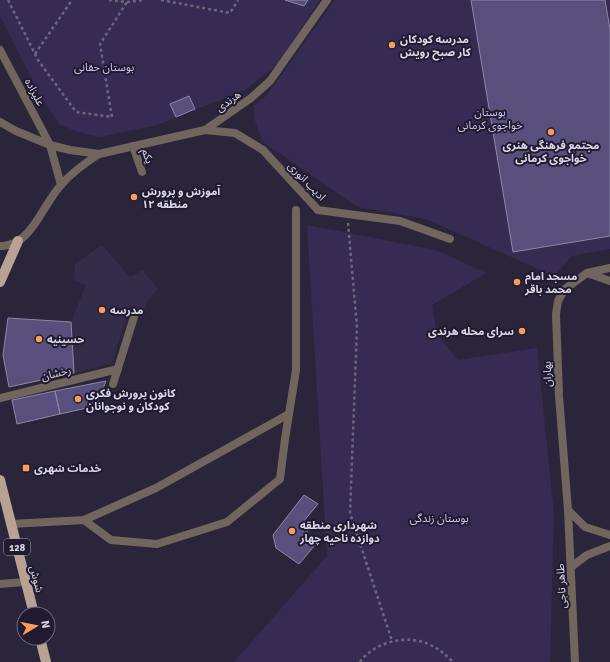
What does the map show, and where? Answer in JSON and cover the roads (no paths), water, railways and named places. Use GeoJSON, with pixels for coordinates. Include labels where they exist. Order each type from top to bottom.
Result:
{"type":"FeatureCollection","features":[{"type":"Feature","properties":{"kind":"main road"},"geometry":{"type":"LineString","coordinates":[[0,282],[18,241]]}},
{"type":"Feature","properties":{"kind":"main road","name":"شوش"},"geometry":{"type":"LineString","coordinates":[[0,480],[32,606]]}},
{"type":"Feature","properties":{"kind":"main road"},"geometry":{"type":"LineString","coordinates":[[42,646],[46,662]]}},
{"type":"Feature","properties":{"kind":"street","name":"هرندی"},"geometry":{"type":"LineString","coordinates":[[0,246],[18,241],[30,230],[51,197],[61,185],[79,167],[99,154],[205,130],[251,98],[270,81],[327,0]]}},
{"type":"Feature","properties":{"kind":"street","name":"علیزاده"},"geometry":{"type":"LineString","coordinates":[[0,50],[50,145],[61,185]]}},
{"type":"Feature","properties":{"kind":"street","name":"هرندی"},"geometry":{"type":"LineString","coordinates":[[0,122],[16,131],[50,145],[70,150],[99,154]]}},
{"type":"Feature","properties":{"kind":"street","name":"ادیب انوری"},"geometry":{"type":"LineString","coordinates":[[205,130],[235,133],[263,150],[318,210],[400,221],[450,238]]}},
{"type":"Feature","properties":{"kind":"street","name":"یکم"},"geometry":{"type":"LineString","coordinates":[[133,146],[142,172]]}},
{"type":"Feature","properties":{"kind":"street"},"geometry":{"type":"LineString","coordinates":[[84,520],[111,540],[157,544],[227,522],[280,479],[296,370],[296,210]]}},
{"type":"Feature","properties":{"kind":"street","name":"بهاران"},"geometry":{"type":"LineString","coordinates":[[568,510],[558,396],[556,314],[558,302],[565,289],[587,273],[610,268]]}},
{"type":"Feature","properties":{"kind":"street"},"geometry":{"type":"LineString","coordinates":[[587,273],[610,281]]}},
{"type":"Feature","properties":{"kind":"street"},"geometry":{"type":"LineString","coordinates":[[113,384],[134,317]]}},
{"type":"Feature","properties":{"kind":"street","name":"رخشان"},"geometry":{"type":"LineString","coordinates":[[0,398],[118,369]]}},
{"type":"Feature","properties":{"kind":"street"},"geometry":{"type":"LineString","coordinates":[[11,524],[84,520],[156,488],[289,414]]}},
{"type":"Feature","properties":{"kind":"street"},"geometry":{"type":"LineString","coordinates":[[568,510],[585,527],[610,535]]}},
{"type":"Feature","properties":{"kind":"street","name":"طاهر تاجی"},"geometry":{"type":"LineString","coordinates":[[568,510],[575,662]]}},
{"type":"Feature","properties":{"kind":"street"},"geometry":{"type":"LineString","coordinates":[[570,567],[587,555],[610,546]]}},
{"type":"Feature","properties":{"kind":"street"},"geometry":{"type":"LineString","coordinates":[[0,584],[25,582]]}},
{"type":"Feature","properties":{"kind":"place","name":"مدرسه کودکان کار صبح رویش"},"geometry":{"type":"Point","coordinates":[392,45]}},
{"type":"Feature","properties":{"kind":"place","name":"مجتمع فرهنگی هنری خواجوی كرمانی"},"geometry":{"type":"Point","coordinates":[551,132]}},
{"type":"Feature","properties":{"kind":"place","name":"آموزش و پرورش منطقه ۱۲"},"geometry":{"type":"Point","coordinates":[134,197]}},
{"type":"Feature","properties":{"kind":"place","name":"مسجد امام محمد باقر"},"geometry":{"type":"Point","coordinates":[517,282]}},
{"type":"Feature","properties":{"kind":"place","name":"مدرسه"},"geometry":{"type":"Point","coordinates":[102,310]}},
{"type":"Feature","properties":{"kind":"place","name":"سرای محله هرندی"},"geometry":{"type":"Point","coordinates":[522,331]}},
{"type":"Feature","properties":{"kind":"place","name":"حسینیه"},"geometry":{"type":"Point","coordinates":[39,339]}},
{"type":"Feature","properties":{"kind":"place","name":"کانون پرورش فکری کودکان و نوجوانان"},"geometry":{"type":"Point","coordinates":[78,399]}},
{"type":"Feature","properties":{"kind":"place","name":"خدمات شهری"},"geometry":{"type":"Point","coordinates":[26,468]}},
{"type":"Feature","properties":{"kind":"place","name":"شهرداری منطقه دوازده ناحیه چهار"},"geometry":{"type":"Point","coordinates":[292,531]}},
{"type":"Feature","properties":{"kind":"park label","name":"بوستان حقانی"},"geometry":{"type":"Point","coordinates":[104,67]}},
{"type":"Feature","properties":{"kind":"park label","name":"بوستان خواجوی کرمانی"},"geometry":{"type":"Point","coordinates":[490,118]}},
{"type":"Feature","properties":{"kind":"park label","name":"بوستان زندگی"},"geometry":{"type":"Point","coordinates":[439,518]}}]}
